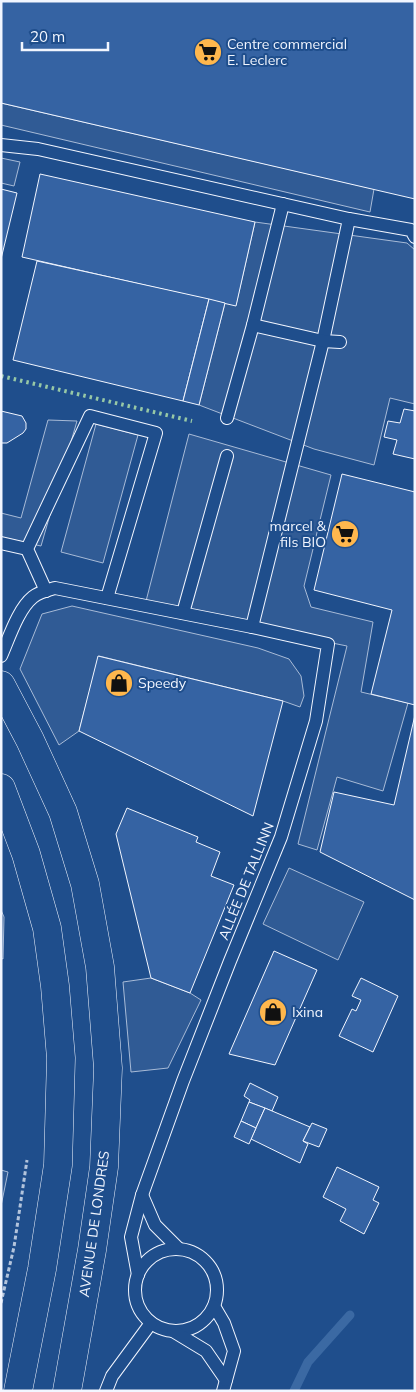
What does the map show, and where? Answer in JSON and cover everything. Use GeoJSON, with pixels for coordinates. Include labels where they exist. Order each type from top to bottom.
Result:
{"type":"FeatureCollection","features":[{"type":"Feature","properties":{"kind":"main road","name":"AVENUE DE LONDRES"},"geometry":{"type":"LineString","coordinates":[[1,685],[30,740],[62,812],[84,884],[100,967],[108,1068],[104,1167],[68,1391]]}},
{"type":"Feature","properties":{"kind":"main road"},"geometry":{"type":"LineString","coordinates":[[1,788],[26,854],[46,928],[55,986],[61,1058],[58,1165],[42,1269],[18,1391]]}},
{"type":"Feature","properties":{"kind":"lane"},"geometry":{"type":"LineString","coordinates":[[1,145],[38,149],[349,219],[412,230],[415,237]]}},
{"type":"Feature","properties":{"kind":"lane"},"geometry":{"type":"LineString","coordinates":[[227,418],[253,325],[283,204]]}},
{"type":"Feature","properties":{"kind":"lane"},"geometry":{"type":"LineString","coordinates":[[1,656],[13,627],[26,604],[34,596],[55,588],[252,627],[323,341],[349,219]]}},
{"type":"Feature","properties":{"kind":"lane"},"geometry":{"type":"LineString","coordinates":[[253,325],[323,341],[340,342]]}},
{"type":"Feature","properties":{"kind":"lane"},"geometry":{"type":"LineString","coordinates":[[46,591],[27,549],[90,416],[156,432],[107,598]]}},
{"type":"Feature","properties":{"kind":"lane"},"geometry":{"type":"LineString","coordinates":[[183,613],[227,456]]}},
{"type":"Feature","properties":{"kind":"lane"},"geometry":{"type":"LineString","coordinates":[[1,543],[27,549]]}},
{"type":"Feature","properties":{"kind":"lane","name":"ALLÉE DE TALLINN"},"geometry":{"type":"LineString","coordinates":[[138,1275],[131,1237],[142,1195],[183,1080],[281,837],[316,721],[328,644],[252,627]]}},
{"type":"Feature","properties":{"kind":"lane"},"geometry":{"type":"LineString","coordinates":[[142,1195],[155,1225],[179,1249]]}},
{"type":"Feature","properties":{"kind":"lane"},"geometry":{"type":"LineString","coordinates":[[179,1249],[192,1252],[203,1258],[212,1268],[217,1294],[214,1306],[206,1317],[196,1325],[185,1330],[173,1331],[162,1329],[151,1323],[142,1313],[136,1301],[135,1288],[138,1275],[144,1264],[154,1255],[166,1250],[179,1249]]}},
{"type":"Feature","properties":{"kind":"lane"},"geometry":{"type":"LineString","coordinates":[[214,1306],[224,1322],[234,1351],[225,1386]]}},
{"type":"Feature","properties":{"kind":"lane"},"geometry":{"type":"LineString","coordinates":[[106,1391],[112,1376],[151,1323]]}},
{"type":"Feature","properties":{"kind":"lane"},"geometry":{"type":"LineString","coordinates":[[173,1331],[206,1351],[225,1386]]}},
{"type":"Feature","properties":{"kind":"path"},"geometry":{"type":"LineString","coordinates":[[1,1303],[14,1247],[28,1158]]}},
{"type":"Feature","properties":{"kind":"shaded area"},"geometry":{"type":"Polygon","coordinates":[[[1,103],[374,189],[370,212],[1,125],[1,103]]]}},
{"type":"Feature","properties":{"kind":"shaded area"},"geometry":{"type":"Polygon","coordinates":[[[1,158],[20,162],[14,186],[1,183],[1,158]]]}},
{"type":"Feature","properties":{"kind":"shaded area"},"geometry":{"type":"Polygon","coordinates":[[[255,222],[407,243],[415,250],[415,404],[390,398],[374,465],[314,449],[199,405],[225,303],[236,305],[255,222]]]}},
{"type":"Feature","properties":{"kind":"shaded area"},"geometry":{"type":"Polygon","coordinates":[[[48,420],[77,421],[41,546],[1,537],[1,513],[21,518],[48,420]]]}},
{"type":"Feature","properties":{"kind":"shaded area"},"geometry":{"type":"Polygon","coordinates":[[[96,424],[138,435],[103,563],[61,552],[96,424]]]}},
{"type":"Feature","properties":{"kind":"shaded area"},"geometry":{"type":"Polygon","coordinates":[[[189,434],[331,475],[304,586],[311,607],[373,622],[361,692],[408,703],[383,791],[337,777],[317,850],[298,844],[347,646],[145,605],[189,434]]]}},
{"type":"Feature","properties":{"kind":"shaded area"},"geometry":{"type":"Polygon","coordinates":[[[72,606],[258,648],[289,659],[301,676],[304,696],[300,707],[283,701],[99,656],[79,731],[59,745],[20,669],[42,614],[72,606]]]}},
{"type":"Feature","properties":{"kind":"shaded area"},"geometry":{"type":"Polygon","coordinates":[[[289,868],[364,902],[338,960],[263,924],[289,868]]]}},
{"type":"Feature","properties":{"kind":"shaded area"},"geometry":{"type":"Polygon","coordinates":[[[1,910],[4,917],[3,959],[1,958],[1,910]]]}},
{"type":"Feature","properties":{"kind":"shaded area"},"geometry":{"type":"Polygon","coordinates":[[[151,978],[190,993],[201,1000],[168,1068],[131,1072],[123,982],[151,978]]]}},
{"type":"Feature","properties":{"kind":"shaded area"},"geometry":{"type":"Polygon","coordinates":[[[1,1170],[8,1172],[1,1206],[1,1170]]]}},
{"type":"Feature","properties":{"kind":"building","name":"Centre commercial E. Leclerc"},"geometry":{"type":"Polygon","coordinates":[[[1,1],[415,1],[415,199],[1,103],[1,1]]]}},
{"type":"Feature","properties":{"kind":"building"},"geometry":{"type":"Polygon","coordinates":[[[40,174],[255,222],[236,306],[22,257],[40,174]]]}},
{"type":"Feature","properties":{"kind":"building"},"geometry":{"type":"Polygon","coordinates":[[[1,189],[17,193],[1,259],[1,189]]]}},
{"type":"Feature","properties":{"kind":"building"},"geometry":{"type":"Polygon","coordinates":[[[37,261],[209,299],[183,401],[13,360],[37,261]]]}},
{"type":"Feature","properties":{"kind":"building"},"geometry":{"type":"Polygon","coordinates":[[[209,299],[225,303],[199,405],[183,401],[209,299]]]}},
{"type":"Feature","properties":{"kind":"building"},"geometry":{"type":"Polygon","coordinates":[[[404,409],[415,411],[415,459],[393,454],[397,440],[384,437],[388,421],[400,423],[404,409]]]}},
{"type":"Feature","properties":{"kind":"building"},"geometry":{"type":"Polygon","coordinates":[[[1,411],[22,416],[26,423],[26,429],[23,433],[7,443],[1,443],[1,411]]]}},
{"type":"Feature","properties":{"kind":"building"},"geometry":{"type":"Polygon","coordinates":[[[342,474],[415,492],[415,705],[371,694],[392,610],[314,590],[342,474]]]}},
{"type":"Feature","properties":{"kind":"building"},"geometry":{"type":"Polygon","coordinates":[[[98,656],[283,701],[253,816],[79,731],[98,656]]]}},
{"type":"Feature","properties":{"kind":"building"},"geometry":{"type":"Polygon","coordinates":[[[415,715],[415,900],[320,852],[334,792],[394,805],[415,715]]]}},
{"type":"Feature","properties":{"kind":"building"},"geometry":{"type":"Polygon","coordinates":[[[127,808],[198,837],[196,842],[220,852],[211,876],[234,885],[190,993],[151,978],[116,834],[127,808]]]}},
{"type":"Feature","properties":{"kind":"building","name":"Ixina"},"geometry":{"type":"Polygon","coordinates":[[[274,951],[317,970],[275,1065],[229,1054],[274,951]]]}},
{"type":"Feature","properties":{"kind":"building"},"geometry":{"type":"Polygon","coordinates":[[[361,978],[398,996],[373,1052],[339,1036],[352,1009],[356,1011],[361,1000],[352,996],[361,978]]]}},
{"type":"Feature","properties":{"kind":"building"},"geometry":{"type":"Polygon","coordinates":[[[250,1083],[278,1097],[272,1111],[249,1102],[250,1100],[244,1096],[250,1083]]]}},
{"type":"Feature","properties":{"kind":"building"},"geometry":{"type":"Polygon","coordinates":[[[249,1102],[265,1108],[256,1128],[241,1121],[249,1102]]]}},
{"type":"Feature","properties":{"kind":"building"},"geometry":{"type":"Polygon","coordinates":[[[265,1108],[310,1127],[303,1141],[308,1144],[300,1163],[251,1139],[265,1108]]]}},
{"type":"Feature","properties":{"kind":"building"},"geometry":{"type":"Polygon","coordinates":[[[241,1121],[256,1128],[249,1144],[234,1137],[241,1121]]]}},
{"type":"Feature","properties":{"kind":"building"},"geometry":{"type":"Polygon","coordinates":[[[312,1123],[327,1129],[319,1147],[303,1141],[312,1123]]]}},
{"type":"Feature","properties":{"kind":"building"},"geometry":{"type":"Polygon","coordinates":[[[337,1167],[379,1187],[373,1200],[379,1203],[364,1234],[340,1221],[346,1209],[323,1197],[337,1167]]]}},
{"type":"Feature","properties":{"kind":"waterway"},"geometry":{"type":"LineString","coordinates":[[294,1391],[308,1362],[350,1315]]}},
{"type":"Feature","properties":{"kind":"hedge"},"geometry":{"type":"LineString","coordinates":[[1,376],[192,421]]}},
{"type":"Feature","properties":{"kind":"place","name":"Centre commercial E. Leclerc"},"geometry":{"type":"Point","coordinates":[208,52]}},
{"type":"Feature","properties":{"kind":"place","name":"marcel & fils BIO"},"geometry":{"type":"Point","coordinates":[345,534]}},
{"type":"Feature","properties":{"kind":"place","name":"Speedy"},"geometry":{"type":"Point","coordinates":[119,683]}},
{"type":"Feature","properties":{"kind":"place","name":"Ixina"},"geometry":{"type":"Point","coordinates":[273,1012]}}]}
